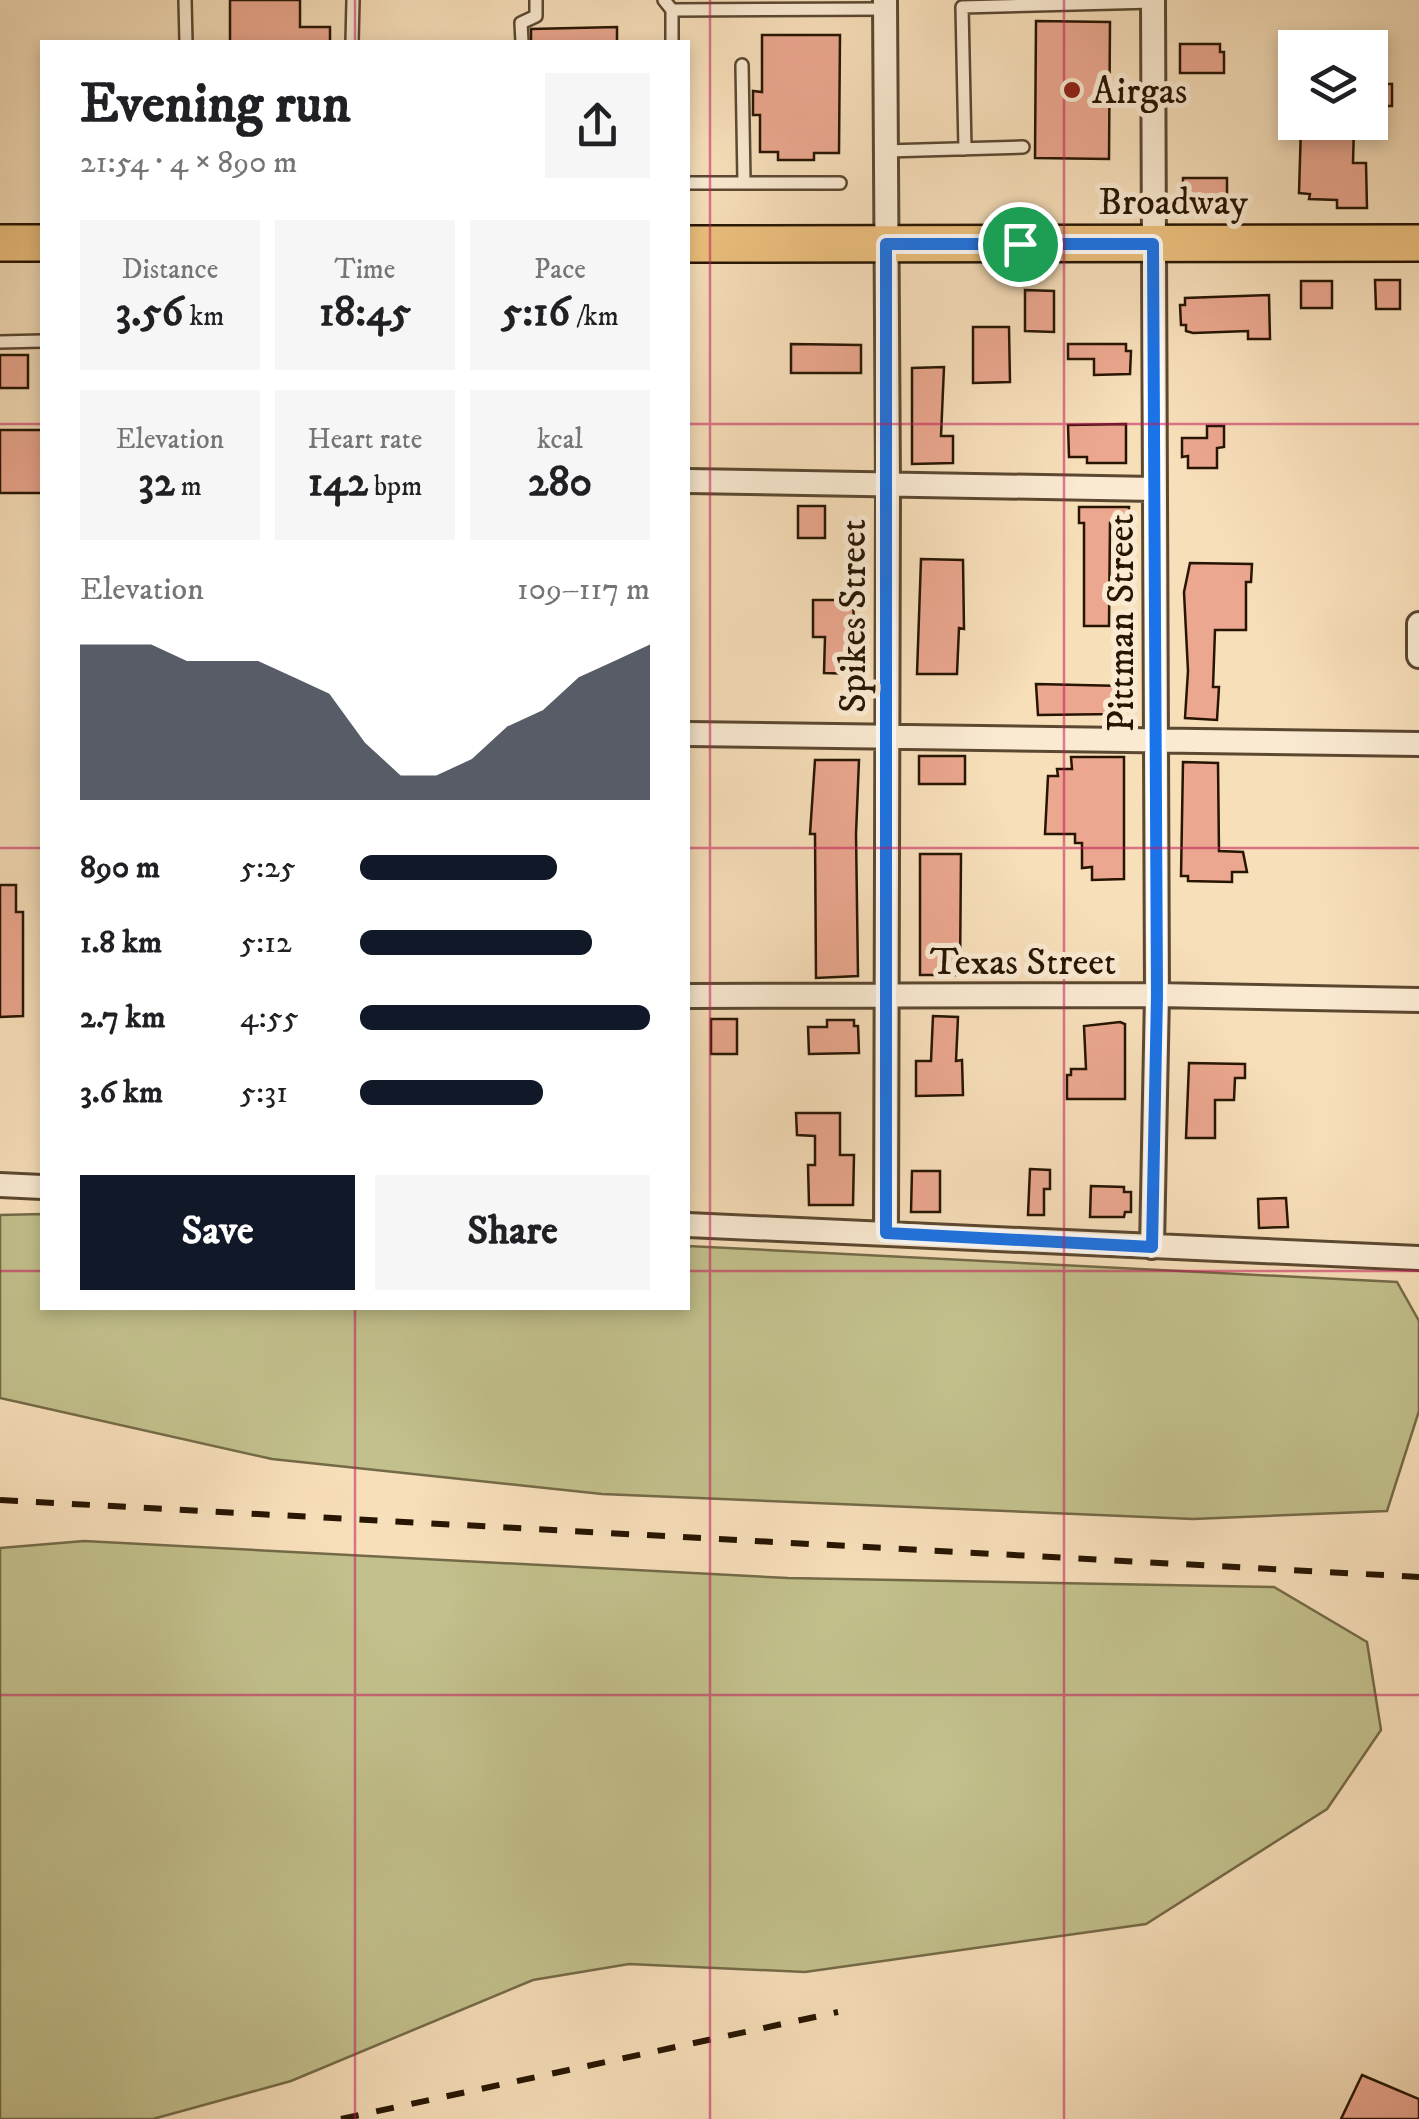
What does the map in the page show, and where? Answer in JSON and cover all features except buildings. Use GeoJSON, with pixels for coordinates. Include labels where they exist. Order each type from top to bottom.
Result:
{"type":"FeatureCollection","features":[{"type":"Feature","properties":{"kind":"main road"},"geometry":{"type":"LineString","coordinates":[[0,243],[40,243]]}},
{"type":"Feature","properties":{"kind":"main road","name":"Broadway"},"geometry":{"type":"LineString","coordinates":[[690,244],[1419,243]]}},
{"type":"Feature","properties":{"kind":"street","name":"Pittman Street"},"geometry":{"type":"LineString","coordinates":[[1152,1247],[1157,995],[1154,1]]}},
{"type":"Feature","properties":{"kind":"street","name":"Spikes Street"},"geometry":{"type":"LineString","coordinates":[[885,4],[886,1233]]}},
{"type":"Feature","properties":{"kind":"street"},"geometry":{"type":"LineString","coordinates":[[690,481],[1155,489]]}},
{"type":"Feature","properties":{"kind":"street"},"geometry":{"type":"LineString","coordinates":[[1419,624],[1419,656]]}},
{"type":"Feature","properties":{"kind":"street"},"geometry":{"type":"LineString","coordinates":[[690,734],[1419,744]]}},
{"type":"Feature","properties":{"kind":"street","name":"Texas Street"},"geometry":{"type":"LineString","coordinates":[[690,996],[1157,995],[1419,1000]]}},
{"type":"Feature","properties":{"kind":"street"},"geometry":{"type":"LineString","coordinates":[[0,1185],[40,1187]]}},
{"type":"Feature","properties":{"kind":"street"},"geometry":{"type":"LineString","coordinates":[[690,1225],[1419,1258]]}},
{"type":"Feature","properties":{"kind":"lane"},"geometry":{"type":"LineString","coordinates":[[185,0],[186,40]]}},
{"type":"Feature","properties":{"kind":"lane"},"geometry":{"type":"LineString","coordinates":[[352,40],[353,0]]}},
{"type":"Feature","properties":{"kind":"lane"},"geometry":{"type":"LineString","coordinates":[[522,40],[521,23],[536,16],[536,0]]}},
{"type":"Feature","properties":{"kind":"lane"},"geometry":{"type":"LineString","coordinates":[[965,148],[962,7],[1154,1]]}},
{"type":"Feature","properties":{"kind":"lane"},"geometry":{"type":"LineString","coordinates":[[672,40],[668,5],[885,4]]}},
{"type":"Feature","properties":{"kind":"lane"},"geometry":{"type":"LineString","coordinates":[[742,64],[744,182]]}},
{"type":"Feature","properties":{"kind":"lane"},"geometry":{"type":"LineString","coordinates":[[886,151],[1023,147]]}},
{"type":"Feature","properties":{"kind":"lane"},"geometry":{"type":"LineString","coordinates":[[690,183],[840,182]]}},
{"type":"Feature","properties":{"kind":"lane"},"geometry":{"type":"LineString","coordinates":[[0,342],[40,341]]}},
{"type":"Feature","properties":{"kind":"shaded area"},"geometry":{"type":"Polygon","coordinates":[[[40,1214],[40,1310],[690,1310],[690,1246],[1397,1282],[1419,1321],[1419,1411],[1387,1511],[1193,1519],[602,1494],[272,1459],[0,1398],[0,1215],[40,1214]]]}},
{"type":"Feature","properties":{"kind":"shaded area"},"geometry":{"type":"Polygon","coordinates":[[[84,1541],[788,1578],[1274,1587],[1367,1642],[1381,1730],[1327,1809],[1146,1924],[805,1972],[629,1964],[533,1980],[291,2081],[153,2119],[0,2119],[0,1548],[84,1541]]]}},
{"type":"Feature","properties":{"kind":"railway"},"geometry":{"type":"LineString","coordinates":[[0,1500],[1419,1577]]}},
{"type":"Feature","properties":{"kind":"railway"},"geometry":{"type":"LineString","coordinates":[[341,2119],[838,2012]]}},
{"type":"Feature","properties":{"kind":"place","name":"Airgas"},"geometry":{"type":"Point","coordinates":[1072,90]}},
{"type":"Feature","properties":{"kind":"route"},"geometry":{"type":"LineString","coordinates":[[886,244],[1020,244],[1153,244],[1157,995],[1152,1247],[886,1233],[886,244]]}}]}
